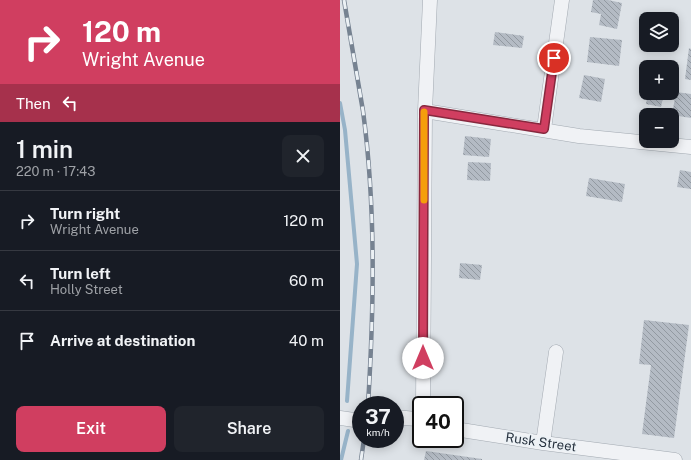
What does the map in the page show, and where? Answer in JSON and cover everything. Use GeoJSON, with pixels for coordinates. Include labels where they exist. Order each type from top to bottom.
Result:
{"type":"FeatureCollection","features":[{"type":"Feature","properties":{"kind":"street"},"geometry":{"type":"LineString","coordinates":[[423,396],[424,110],[430,0]]}},
{"type":"Feature","properties":{"kind":"street"},"geometry":{"type":"LineString","coordinates":[[544,129],[562,0]]}},
{"type":"Feature","properties":{"kind":"street"},"geometry":{"type":"LineString","coordinates":[[424,110],[544,129],[578,136],[691,147]]}},
{"type":"Feature","properties":{"kind":"street"},"geometry":{"type":"LineString","coordinates":[[543,443],[556,352]]}},
{"type":"Feature","properties":{"kind":"street"},"geometry":{"type":"LineString","coordinates":[[340,410],[352,411]]}},
{"type":"Feature","properties":{"kind":"street"},"geometry":{"type":"LineString","coordinates":[[340,418],[352,420]]}},
{"type":"Feature","properties":{"kind":"street","name":"Rusk Street"},"geometry":{"type":"LineString","coordinates":[[464,431],[674,460]]}},
{"type":"Feature","properties":{"kind":"building"},"geometry":{"type":"Polygon","coordinates":[[[593,0],[608,0],[622,3],[617,29],[599,25],[601,14],[591,12],[593,0]]]}},
{"type":"Feature","properties":{"kind":"building"},"geometry":{"type":"Polygon","coordinates":[[[495,32],[524,36],[522,48],[493,45],[495,32]]]}},
{"type":"Feature","properties":{"kind":"building"},"geometry":{"type":"Polygon","coordinates":[[[590,37],[622,40],[619,66],[587,62],[590,37]]]}},
{"type":"Feature","properties":{"kind":"building"},"geometry":{"type":"Polygon","coordinates":[[[689,48],[691,49],[691,80],[685,79],[689,48]]]}},
{"type":"Feature","properties":{"kind":"building"},"geometry":{"type":"Polygon","coordinates":[[[584,75],[605,79],[601,102],[579,98],[584,75]]]}},
{"type":"Feature","properties":{"kind":"building"},"geometry":{"type":"Polygon","coordinates":[[[679,92],[691,94],[691,118],[679,116],[679,108],[673,108],[675,100],[679,100],[679,92]]]}},
{"type":"Feature","properties":{"kind":"building"},"geometry":{"type":"Polygon","coordinates":[[[647,100],[662,100],[661,107],[646,104],[647,100]]]}},
{"type":"Feature","properties":{"kind":"building"},"geometry":{"type":"Polygon","coordinates":[[[465,136],[491,139],[489,157],[463,155],[465,136]]]}},
{"type":"Feature","properties":{"kind":"building"},"geometry":{"type":"Polygon","coordinates":[[[468,162],[491,163],[490,181],[467,180],[468,162]]]}},
{"type":"Feature","properties":{"kind":"building"},"geometry":{"type":"Polygon","coordinates":[[[680,170],[691,172],[691,189],[677,187],[680,170]]]}},
{"type":"Feature","properties":{"kind":"building"},"geometry":{"type":"Polygon","coordinates":[[[589,178],[625,184],[622,202],[586,196],[589,178]]]}},
{"type":"Feature","properties":{"kind":"building"},"geometry":{"type":"Polygon","coordinates":[[[460,263],[482,265],[480,280],[459,278],[460,263]]]}},
{"type":"Feature","properties":{"kind":"building"},"geometry":{"type":"Polygon","coordinates":[[[644,320],[689,325],[674,438],[642,434],[651,365],[639,364],[644,320]]]}},
{"type":"Feature","properties":{"kind":"building"},"geometry":{"type":"Polygon","coordinates":[[[426,451],[482,459],[482,460],[424,460],[426,451]]]}},
{"type":"Feature","properties":{"kind":"waterway"},"geometry":{"type":"LineString","coordinates":[[340,103],[345,130],[357,264],[347,401]]}},
{"type":"Feature","properties":{"kind":"waterway"},"geometry":{"type":"LineString","coordinates":[[341,460],[348,431]]}},
{"type":"Feature","properties":{"kind":"railway"},"geometry":{"type":"LineString","coordinates":[[344,0],[363,111],[370,184],[373,258],[372,331],[368,396]]}},
{"type":"Feature","properties":{"kind":"railway"},"geometry":{"type":"LineString","coordinates":[[361,460],[363,448]]}},
{"type":"Feature","properties":{"kind":"slow traffic"},"geometry":{"type":"LineString","coordinates":[[424,112],[424,200]]}},
{"type":"Feature","properties":{"kind":"route"},"geometry":{"type":"LineString","coordinates":[[423,358],[424,110],[544,129],[554,58]]}}]}
